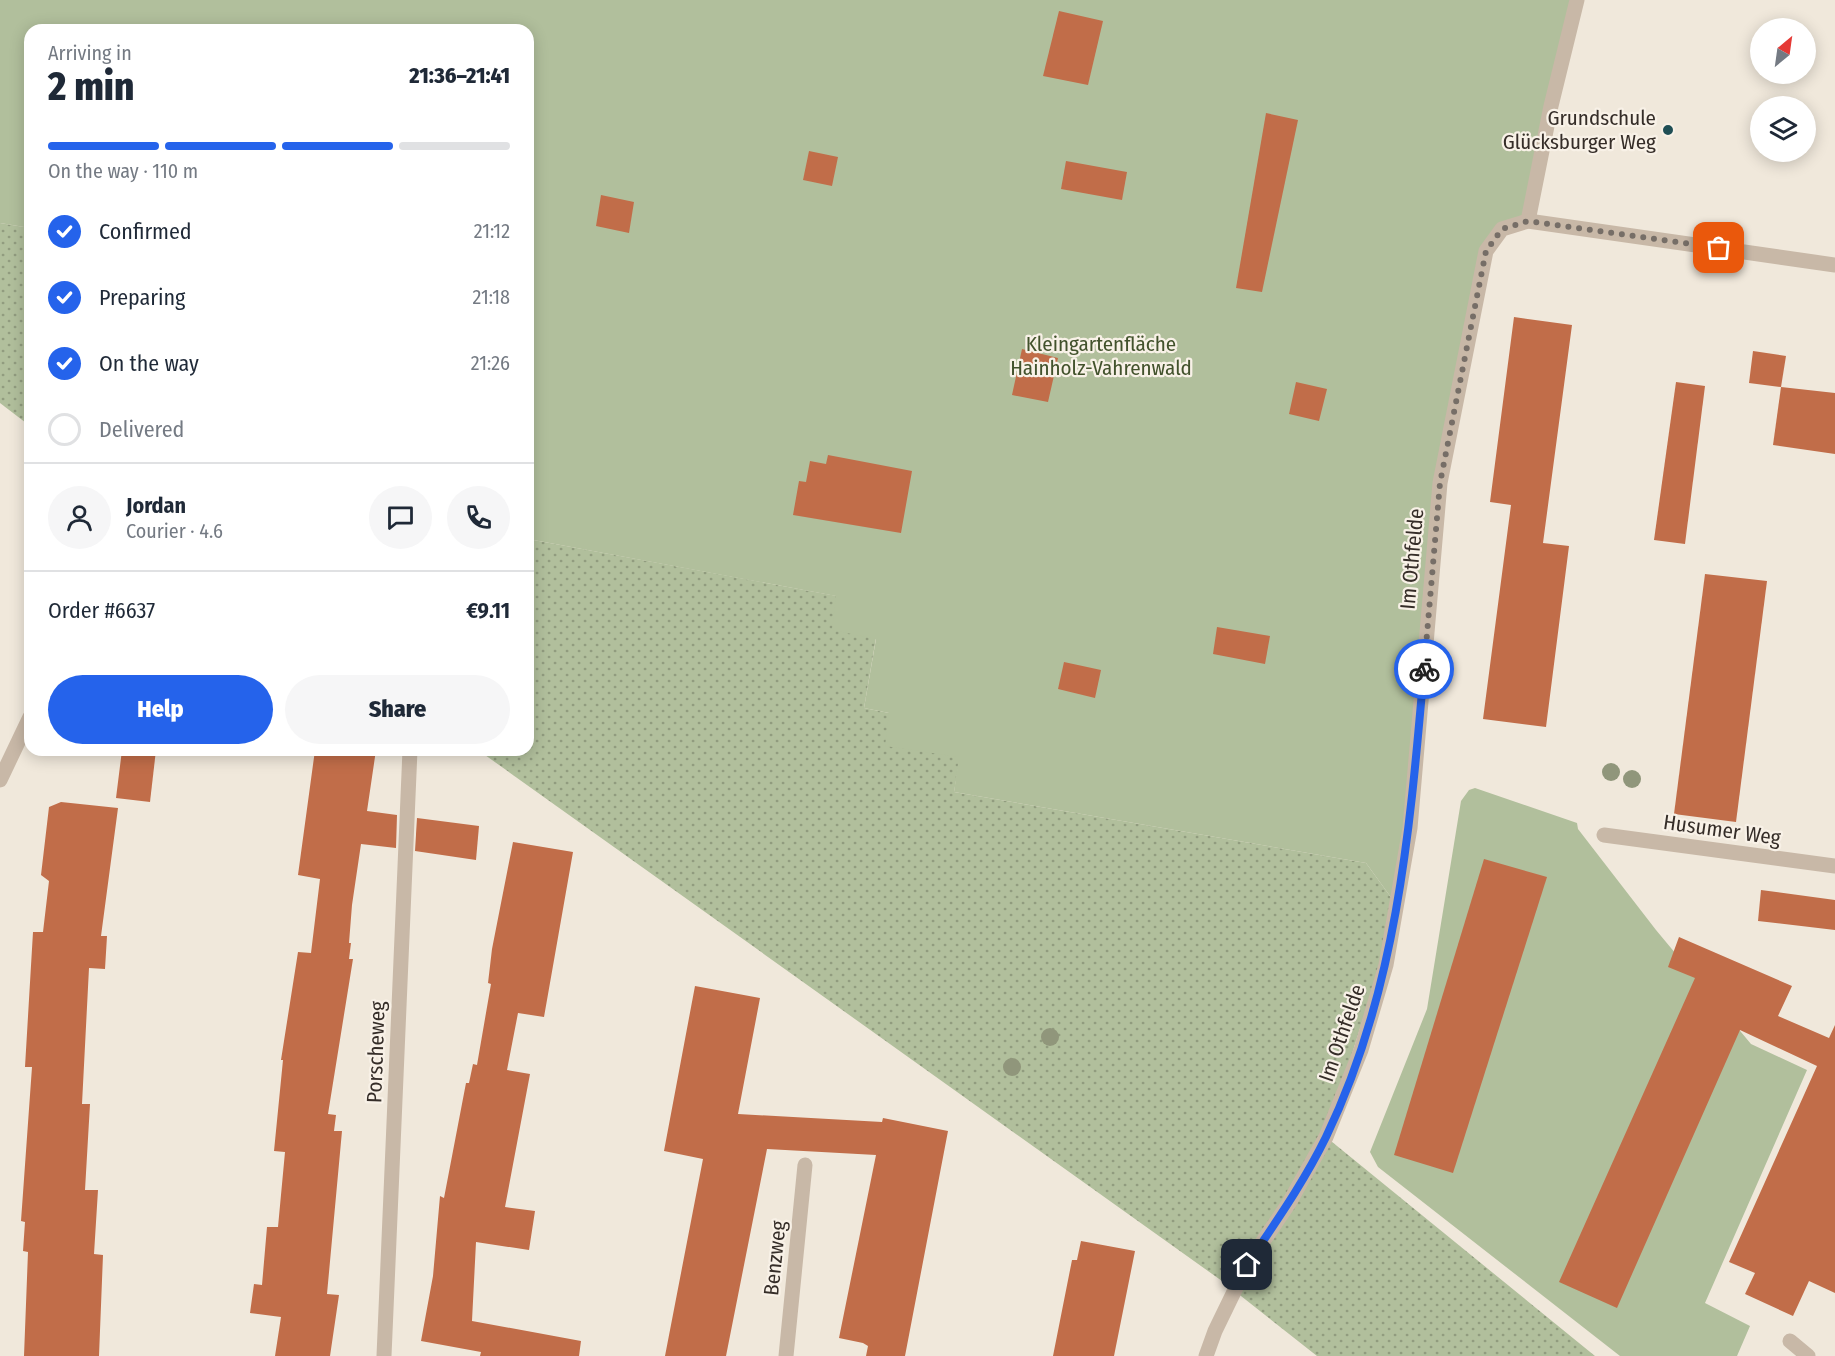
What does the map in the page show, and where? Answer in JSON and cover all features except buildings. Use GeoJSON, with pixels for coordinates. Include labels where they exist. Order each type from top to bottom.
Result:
{"type":"FeatureCollection","features":[{"type":"Feature","properties":{"kind":"street"},"geometry":{"type":"LineString","coordinates":[[1577,0],[1551,106],[1528,221],[1835,265]]}},
{"type":"Feature","properties":{"kind":"street","name":"Im Othfelde"},"geometry":{"type":"LineString","coordinates":[[1206,1356],[1215,1331],[1247,1265],[1289,1203],[1326,1137],[1361,1050],[1386,965],[1410,828],[1440,483],[1486,251],[1502,229],[1528,221]]}},
{"type":"Feature","properties":{"kind":"street"},"geometry":{"type":"LineString","coordinates":[[0,780],[24,730]]}},
{"type":"Feature","properties":{"kind":"street","name":"Porscheweg"},"geometry":{"type":"LineString","coordinates":[[384,1356],[410,756]]}},
{"type":"Feature","properties":{"kind":"street","name":"Husumer Weg"},"geometry":{"type":"LineString","coordinates":[[1604,835],[1835,866]]}},
{"type":"Feature","properties":{"kind":"street","name":"Benzweg"},"geometry":{"type":"LineString","coordinates":[[786,1356],[806,1165]]}},
{"type":"Feature","properties":{"kind":"street"},"geometry":{"type":"LineString","coordinates":[[1790,1341],[1808,1356]]}},
{"type":"Feature","properties":{"kind":"green space","name":"Kleingartenfläche Hainholz-Vahrenwald"},"geometry":{"type":"Polygon","coordinates":[[[0,0],[1577,0],[1528,221],[1502,229],[1486,251],[1440,483],[1398,907],[1366,863],[954,792],[959,757],[885,746],[889,713],[864,708],[876,639],[832,630],[836,596],[534,540],[534,24],[24,24],[24,227],[0,223],[0,0]]]}},
{"type":"Feature","properties":{"kind":"green space"},"geometry":{"type":"Polygon","coordinates":[[[0,223],[24,227],[24,421],[0,403],[0,223]]]}},
{"type":"Feature","properties":{"kind":"green space"},"geometry":{"type":"Polygon","coordinates":[[[534,540],[837,596],[876,638],[864,708],[889,713],[960,757],[954,792],[1366,863],[1398,907],[1326,1137],[1595,1356],[1317,1356],[1222,1281],[486,756],[534,756],[534,540]]]}},
{"type":"Feature","properties":{"kind":"green space"},"geometry":{"type":"Polygon","coordinates":[[[1475,788],[1577,823],[1578,829],[1656,930],[1751,1044],[1807,1070],[1705,1303],[1750,1326],[1737,1356],[1620,1356],[1378,1167],[1370,1152],[1427,1009],[1461,801],[1469,790],[1475,788]]]}},
{"type":"Feature","properties":{"kind":"way so far"},"geometry":{"type":"LineString","coordinates":[[1424,669],[1440,483],[1486,251],[1502,229],[1528,221],[1719,248]]}},
{"type":"Feature","properties":{"kind":"place","name":"Grundschule Glücksburger Weg"},"geometry":{"type":"Point","coordinates":[1668,130]}},
{"type":"Feature","properties":{"kind":"route"},"geometry":{"type":"LineString","coordinates":[[1247,1265],[1289,1203],[1326,1137],[1361,1050],[1374,1008],[1398,907],[1410,828],[1424,669]]}}]}
